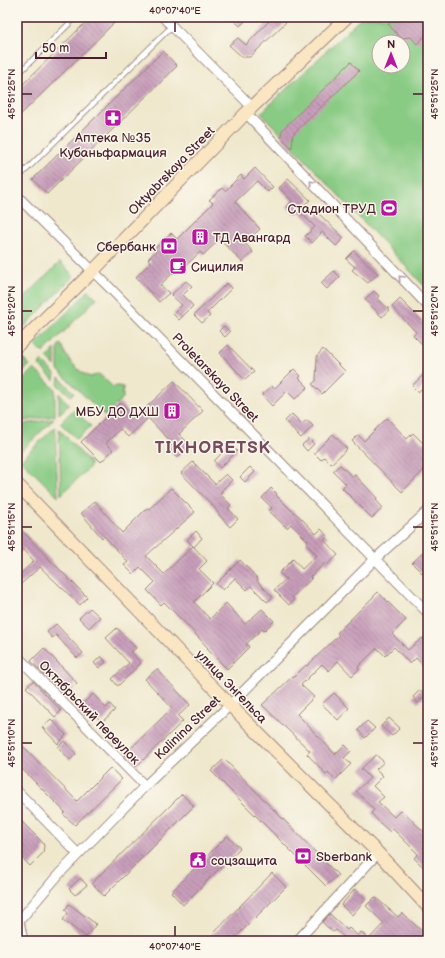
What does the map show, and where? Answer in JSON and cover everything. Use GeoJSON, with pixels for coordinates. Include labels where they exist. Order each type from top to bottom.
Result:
{"type":"FeatureCollection","features":[{"type":"Feature","properties":{"kind":"main road","name":"Oktyabrskaya Street"},"geometry":{"type":"LineString","coordinates":[[17,346],[93,271],[249,110],[347,17]]}},
{"type":"Feature","properties":{"kind":"main road","name":"улица Энгельса"},"geometry":{"type":"LineString","coordinates":[[17,484],[230,705],[378,854],[428,907]]}},
{"type":"Feature","properties":{"kind":"street"},"geometry":{"type":"LineString","coordinates":[[163,17],[428,306]]}},
{"type":"Feature","properties":{"kind":"street","name":"Proletarskaya Street"},"geometry":{"type":"LineString","coordinates":[[17,196],[93,271],[428,613]]}},
{"type":"Feature","properties":{"kind":"street","name":"Kalinina Street"},"geometry":{"type":"LineString","coordinates":[[23,941],[18,920],[59,874],[145,786],[230,705],[375,559],[428,510]]}},
{"type":"Feature","properties":{"kind":"street","name":"Октябрьский переулок"},"geometry":{"type":"LineString","coordinates":[[17,656],[145,786]]}},
{"type":"Feature","properties":{"kind":"street"},"geometry":{"type":"LineString","coordinates":[[17,790],[78,854]]}},
{"type":"Feature","properties":{"kind":"street"},"geometry":{"type":"LineString","coordinates":[[297,941],[378,854]]}},
{"type":"Feature","properties":{"kind":"lane"},"geometry":{"type":"LineString","coordinates":[[17,75],[76,17]]}},
{"type":"Feature","properties":{"kind":"lane"},"geometry":{"type":"LineString","coordinates":[[17,177],[23,173],[172,26]]}},
{"type":"Feature","properties":{"kind":"green space","name":"Стадион ТРУД"},"geometry":{"type":"Polygon","coordinates":[[[362,17],[428,17],[428,290],[261,113],[362,17]]]}},
{"type":"Feature","properties":{"kind":"green space"},"geometry":{"type":"Polygon","coordinates":[[[60,262],[74,276],[20,331],[17,327],[17,305],[60,262]]]}},
{"type":"Feature","properties":{"kind":"green space"},"geometry":{"type":"Polygon","coordinates":[[[88,291],[97,298],[43,353],[35,345],[88,291]]]}},
{"type":"Feature","properties":{"kind":"green space"},"geometry":{"type":"Polygon","coordinates":[[[61,344],[69,359],[85,375],[90,377],[99,374],[113,387],[123,387],[123,398],[105,416],[58,370],[58,346],[61,344]]]}},
{"type":"Feature","properties":{"kind":"green space"},"geometry":{"type":"Polygon","coordinates":[[[55,349],[55,366],[47,358],[55,349]]]}},
{"type":"Feature","properties":{"kind":"green space"},"geometry":{"type":"Polygon","coordinates":[[[22,357],[30,365],[17,377],[17,363],[22,357]]]}},
{"type":"Feature","properties":{"kind":"green space"},"geometry":{"type":"Polygon","coordinates":[[[42,361],[55,374],[54,380],[39,365],[42,361]]]}},
{"type":"Feature","properties":{"kind":"green space"},"geometry":{"type":"Polygon","coordinates":[[[34,369],[55,389],[55,416],[17,422],[17,386],[34,369]]]}},
{"type":"Feature","properties":{"kind":"green space"},"geometry":{"type":"Polygon","coordinates":[[[59,377],[74,393],[71,396],[58,385],[59,377]]]}},
{"type":"Feature","properties":{"kind":"green space"},"geometry":{"type":"Polygon","coordinates":[[[59,393],[69,405],[59,414],[59,393]]]}},
{"type":"Feature","properties":{"kind":"green space"},"geometry":{"type":"Polygon","coordinates":[[[74,409],[91,426],[77,439],[60,423],[74,409]]]}},
{"type":"Feature","properties":{"kind":"green space"},"geometry":{"type":"Polygon","coordinates":[[[54,419],[17,455],[17,431],[25,424],[54,419]]]}},
{"type":"Feature","properties":{"kind":"green space"},"geometry":{"type":"Polygon","coordinates":[[[55,427],[58,497],[21,460],[55,427]]]}},
{"type":"Feature","properties":{"kind":"green space"},"geometry":{"type":"Polygon","coordinates":[[[59,429],[90,463],[90,467],[61,495],[59,429]]]}},
{"type":"Feature","properties":{"kind":"building"},"geometry":{"type":"Polygon","coordinates":[[[91,17],[120,17],[17,118],[17,90],[91,17]]]}},
{"type":"Feature","properties":{"kind":"building"},"geometry":{"type":"Polygon","coordinates":[[[230,17],[249,17],[240,26],[230,17]]]}},
{"type":"Feature","properties":{"kind":"building"},"geometry":{"type":"Polygon","coordinates":[[[265,17],[280,17],[286,22],[250,57],[242,57],[229,45],[238,38],[246,45],[269,21],[265,17]]]}},
{"type":"Feature","properties":{"kind":"building"},"geometry":{"type":"Polygon","coordinates":[[[396,17],[428,17],[428,33],[417,44],[411,37],[411,34],[397,34],[388,24],[396,17]]]}},
{"type":"Feature","properties":{"kind":"building"},"geometry":{"type":"Polygon","coordinates":[[[163,51],[177,66],[47,194],[33,179],[163,51]]]}},
{"type":"Feature","properties":{"kind":"building"},"geometry":{"type":"Polygon","coordinates":[[[351,62],[359,71],[293,134],[292,148],[281,137],[282,130],[351,62]]]}},
{"type":"Feature","properties":{"kind":"building"},"geometry":{"type":"Polygon","coordinates":[[[255,168],[273,187],[268,192],[257,181],[235,202],[260,229],[245,243],[253,252],[242,262],[220,239],[203,255],[200,252],[179,272],[176,270],[160,285],[169,293],[159,302],[136,277],[151,262],[148,259],[157,250],[155,248],[171,233],[177,239],[213,203],[209,200],[222,188],[225,191],[241,175],[244,179],[255,168]]]}},
{"type":"Feature","properties":{"kind":"building"},"geometry":{"type":"Polygon","coordinates":[[[288,179],[310,200],[305,204],[316,216],[319,214],[344,238],[336,246],[322,232],[312,243],[305,236],[315,227],[299,211],[295,215],[287,207],[292,201],[279,188],[288,179]]]}},
{"type":"Feature","properties":{"kind":"building"},"geometry":{"type":"Polygon","coordinates":[[[354,251],[378,274],[368,283],[352,270],[355,267],[346,259],[354,251]]]}},
{"type":"Feature","properties":{"kind":"building"},"geometry":{"type":"Polygon","coordinates":[[[334,271],[340,277],[327,289],[321,283],[334,271]]]}},
{"type":"Feature","properties":{"kind":"building"},"geometry":{"type":"Polygon","coordinates":[[[186,281],[192,286],[183,295],[193,306],[179,320],[173,314],[182,305],[171,295],[186,281]]]}},
{"type":"Feature","properties":{"kind":"building"},"geometry":{"type":"Polygon","coordinates":[[[227,283],[232,288],[207,313],[210,316],[202,323],[194,315],[227,283]]]}},
{"type":"Feature","properties":{"kind":"building"},"geometry":{"type":"Polygon","coordinates":[[[374,291],[379,296],[377,298],[390,310],[382,317],[365,299],[374,291]]]}},
{"type":"Feature","properties":{"kind":"building"},"geometry":{"type":"Polygon","coordinates":[[[400,299],[428,327],[428,350],[413,335],[416,332],[392,307],[400,299]]]}},
{"type":"Feature","properties":{"kind":"building"},"geometry":{"type":"Polygon","coordinates":[[[224,326],[230,332],[225,337],[219,331],[224,326]]]}},
{"type":"Feature","properties":{"kind":"building"},"geometry":{"type":"Polygon","coordinates":[[[228,345],[254,372],[245,380],[220,353],[228,345]]]}},
{"type":"Feature","properties":{"kind":"building"},"geometry":{"type":"Polygon","coordinates":[[[323,349],[345,371],[322,394],[312,384],[316,381],[317,356],[323,349]]]}},
{"type":"Feature","properties":{"kind":"building"},"geometry":{"type":"Polygon","coordinates":[[[294,369],[301,376],[299,378],[308,387],[295,399],[287,391],[272,406],[262,395],[272,386],[274,389],[294,369]]]}},
{"type":"Feature","properties":{"kind":"building"},"geometry":{"type":"Polygon","coordinates":[[[428,370],[428,383],[418,392],[412,386],[428,370]]]}},
{"type":"Feature","properties":{"kind":"building"},"geometry":{"type":"Polygon","coordinates":[[[174,381],[203,411],[179,434],[190,445],[177,458],[168,449],[173,444],[148,418],[128,437],[120,429],[106,443],[113,450],[101,462],[81,442],[120,403],[135,418],[174,381]]]}},
{"type":"Feature","properties":{"kind":"building"},"geometry":{"type":"Polygon","coordinates":[[[292,414],[302,424],[307,420],[313,426],[301,438],[285,421],[292,414]]]}},
{"type":"Feature","properties":{"kind":"building"},"geometry":{"type":"Polygon","coordinates":[[[387,418],[407,439],[413,433],[423,443],[428,439],[428,466],[402,492],[352,441],[358,435],[364,441],[387,418]]]}},
{"type":"Feature","properties":{"kind":"building"},"geometry":{"type":"Polygon","coordinates":[[[333,434],[347,449],[331,464],[324,457],[321,460],[314,453],[333,434]]]}},
{"type":"Feature","properties":{"kind":"building"},"geometry":{"type":"Polygon","coordinates":[[[309,439],[314,444],[307,451],[302,445],[309,439]]]}},
{"type":"Feature","properties":{"kind":"building"},"geometry":{"type":"Polygon","coordinates":[[[230,445],[237,451],[220,468],[214,461],[230,445]]]}},
{"type":"Feature","properties":{"kind":"building"},"geometry":{"type":"Polygon","coordinates":[[[193,462],[215,484],[226,474],[232,480],[220,494],[231,505],[228,508],[238,519],[230,527],[214,507],[181,473],[193,462]]]}},
{"type":"Feature","properties":{"kind":"building"},"geometry":{"type":"Polygon","coordinates":[[[340,465],[353,477],[355,475],[377,498],[376,500],[383,508],[372,518],[342,488],[346,484],[333,471],[340,465]]]}},
{"type":"Feature","properties":{"kind":"building"},"geometry":{"type":"Polygon","coordinates":[[[250,467],[255,472],[245,482],[240,477],[250,467]]]}},
{"type":"Feature","properties":{"kind":"building"},"geometry":{"type":"Polygon","coordinates":[[[171,488],[195,512],[146,556],[164,574],[193,546],[207,561],[199,569],[213,583],[194,602],[210,619],[226,603],[245,624],[262,609],[274,621],[264,631],[262,629],[246,644],[249,647],[227,669],[164,602],[161,605],[147,590],[155,582],[140,567],[133,574],[124,565],[128,562],[104,536],[102,538],[81,513],[95,501],[122,533],[147,508],[149,509],[171,488]]]}},
{"type":"Feature","properties":{"kind":"building"},"geometry":{"type":"Polygon","coordinates":[[[271,488],[277,494],[276,495],[316,534],[321,529],[328,537],[324,540],[338,555],[327,565],[325,563],[310,577],[312,578],[292,597],[294,599],[289,605],[274,590],[286,579],[279,573],[293,559],[302,569],[317,555],[306,544],[308,541],[291,524],[287,528],[269,511],[272,508],[262,498],[271,488]]]}},
{"type":"Feature","properties":{"kind":"building"},"geometry":{"type":"Polygon","coordinates":[[[17,525],[87,597],[80,605],[40,567],[21,584],[17,579],[17,577],[34,561],[23,549],[17,556],[17,525]]]}},
{"type":"Feature","properties":{"kind":"building"},"geometry":{"type":"Polygon","coordinates":[[[196,531],[202,538],[194,547],[187,540],[196,531]]]}},
{"type":"Feature","properties":{"kind":"building"},"geometry":{"type":"Polygon","coordinates":[[[428,548],[428,567],[422,573],[412,563],[428,548]]]}},
{"type":"Feature","properties":{"kind":"building"},"geometry":{"type":"Polygon","coordinates":[[[240,560],[258,579],[257,581],[273,597],[267,602],[251,586],[247,590],[235,578],[223,590],[216,584],[240,560]]]}},
{"type":"Feature","properties":{"kind":"building"},"geometry":{"type":"Polygon","coordinates":[[[378,592],[406,620],[392,634],[408,650],[422,638],[428,644],[428,671],[416,658],[410,664],[394,647],[385,656],[377,648],[358,667],[359,669],[352,676],[338,661],[329,671],[322,664],[301,685],[314,697],[297,714],[335,754],[345,745],[351,751],[344,758],[351,764],[335,780],[328,772],[326,774],[307,754],[310,751],[262,705],[293,676],[294,677],[306,665],[307,666],[339,635],[337,633],[378,592]]]}},
{"type":"Feature","properties":{"kind":"building"},"geometry":{"type":"Polygon","coordinates":[[[90,608],[100,617],[89,628],[79,618],[90,608]]]}},
{"type":"Feature","properties":{"kind":"building"},"geometry":{"type":"Polygon","coordinates":[[[56,624],[83,653],[77,658],[56,635],[52,638],[47,632],[56,624]]]}},
{"type":"Feature","properties":{"kind":"building"},"geometry":{"type":"Polygon","coordinates":[[[117,628],[136,648],[131,652],[141,663],[118,686],[112,679],[129,663],[106,638],[117,628]]]}},
{"type":"Feature","properties":{"kind":"building"},"geometry":{"type":"Polygon","coordinates":[[[44,648],[77,683],[64,695],[31,661],[44,648]]]}},
{"type":"Feature","properties":{"kind":"building"},"geometry":{"type":"Polygon","coordinates":[[[101,656],[106,662],[99,668],[94,663],[101,656]]]}},
{"type":"Feature","properties":{"kind":"building"},"geometry":{"type":"Polygon","coordinates":[[[157,669],[190,705],[178,716],[183,721],[136,767],[124,755],[172,708],[145,679],[157,669]]]}},
{"type":"Feature","properties":{"kind":"building"},"geometry":{"type":"Polygon","coordinates":[[[33,681],[61,711],[55,717],[26,687],[33,681]]]}},
{"type":"Feature","properties":{"kind":"building"},"geometry":{"type":"Polygon","coordinates":[[[420,690],[426,695],[418,703],[413,697],[420,690]]]}},
{"type":"Feature","properties":{"kind":"building"},"geometry":{"type":"Polygon","coordinates":[[[334,693],[349,708],[338,720],[322,704],[334,693]]]}},
{"type":"Feature","properties":{"kind":"building"},"geometry":{"type":"Polygon","coordinates":[[[93,694],[106,708],[110,704],[115,710],[102,722],[90,710],[85,715],[78,708],[93,694]]]}},
{"type":"Feature","properties":{"kind":"building"},"geometry":{"type":"Polygon","coordinates":[[[389,718],[400,728],[392,736],[381,726],[389,718]]]}},
{"type":"Feature","properties":{"kind":"building"},"geometry":{"type":"Polygon","coordinates":[[[51,719],[66,735],[58,744],[42,727],[51,719]]]}},
{"type":"Feature","properties":{"kind":"building"},"geometry":{"type":"Polygon","coordinates":[[[367,721],[375,728],[365,738],[358,730],[367,721]]]}},
{"type":"Feature","properties":{"kind":"building"},"geometry":{"type":"Polygon","coordinates":[[[17,740],[77,801],[110,768],[122,779],[75,825],[63,814],[65,812],[17,764],[17,740]]]}},
{"type":"Feature","properties":{"kind":"building"},"geometry":{"type":"Polygon","coordinates":[[[64,741],[76,754],[70,760],[58,747],[64,741]]]}},
{"type":"Feature","properties":{"kind":"building"},"geometry":{"type":"Polygon","coordinates":[[[376,755],[384,762],[376,769],[383,776],[373,786],[384,797],[378,802],[394,817],[401,810],[424,832],[428,828],[428,872],[414,858],[418,854],[393,829],[390,832],[378,821],[371,813],[374,810],[356,791],[370,778],[361,769],[376,755]]]}},
{"type":"Feature","properties":{"kind":"building"},"geometry":{"type":"Polygon","coordinates":[[[224,759],[338,875],[326,886],[211,771],[224,759]]]}},
{"type":"Feature","properties":{"kind":"building"},"geometry":{"type":"Polygon","coordinates":[[[182,794],[194,806],[104,896],[92,883],[182,794]]]}},
{"type":"Feature","properties":{"kind":"building"},"geometry":{"type":"Polygon","coordinates":[[[17,817],[43,843],[44,846],[43,853],[30,866],[17,853],[17,817]]]}},
{"type":"Feature","properties":{"kind":"building"},"geometry":{"type":"Polygon","coordinates":[[[227,836],[240,848],[183,905],[171,892],[227,836]]]}},
{"type":"Feature","properties":{"kind":"building"},"geometry":{"type":"Polygon","coordinates":[[[272,873],[286,887],[232,941],[218,941],[212,935],[272,873]]]}},
{"type":"Feature","properties":{"kind":"building"},"geometry":{"type":"Polygon","coordinates":[[[80,878],[87,885],[75,895],[69,889],[80,878]]]}},
{"type":"Feature","properties":{"kind":"building"},"geometry":{"type":"Polygon","coordinates":[[[355,889],[366,899],[352,915],[341,905],[355,889]]]}},
{"type":"Feature","properties":{"kind":"building"},"geometry":{"type":"Polygon","coordinates":[[[375,897],[398,917],[402,913],[424,933],[417,941],[348,941],[336,930],[333,932],[322,922],[330,914],[347,930],[349,928],[358,936],[361,932],[369,939],[384,923],[366,906],[375,897]]]}},
{"type":"Feature","properties":{"kind":"building"},"geometry":{"type":"Polygon","coordinates":[[[69,904],[96,924],[86,937],[63,920],[68,913],[65,910],[69,904]]]}},
{"type":"Feature","properties":{"kind":"place","name":"Аптека №35 Кубаньфармация"},"geometry":{"type":"Point","coordinates":[113,118]}},
{"type":"Feature","properties":{"kind":"place","name":"Стадион ТРУД"},"geometry":{"type":"Point","coordinates":[389,208]}},
{"type":"Feature","properties":{"kind":"place","name":"ТД Авангард"},"geometry":{"type":"Point","coordinates":[200,237]}},
{"type":"Feature","properties":{"kind":"place","name":"Сбербанк"},"geometry":{"type":"Point","coordinates":[169,246]}},
{"type":"Feature","properties":{"kind":"place","name":"Сицилия"},"geometry":{"type":"Point","coordinates":[178,266]}},
{"type":"Feature","properties":{"kind":"place","name":"МБУ ДО ДХШ"},"geometry":{"type":"Point","coordinates":[172,411]}},
{"type":"Feature","properties":{"kind":"place","name":"Sberbank"},"geometry":{"type":"Point","coordinates":[303,856]}},
{"type":"Feature","properties":{"kind":"place","name":"соцзащита"},"geometry":{"type":"Point","coordinates":[198,860]}},
{"type":"Feature","properties":{"kind":"district","name":"TIKHORETSK"},"geometry":{"type":"Point","coordinates":[213,447]}}]}
